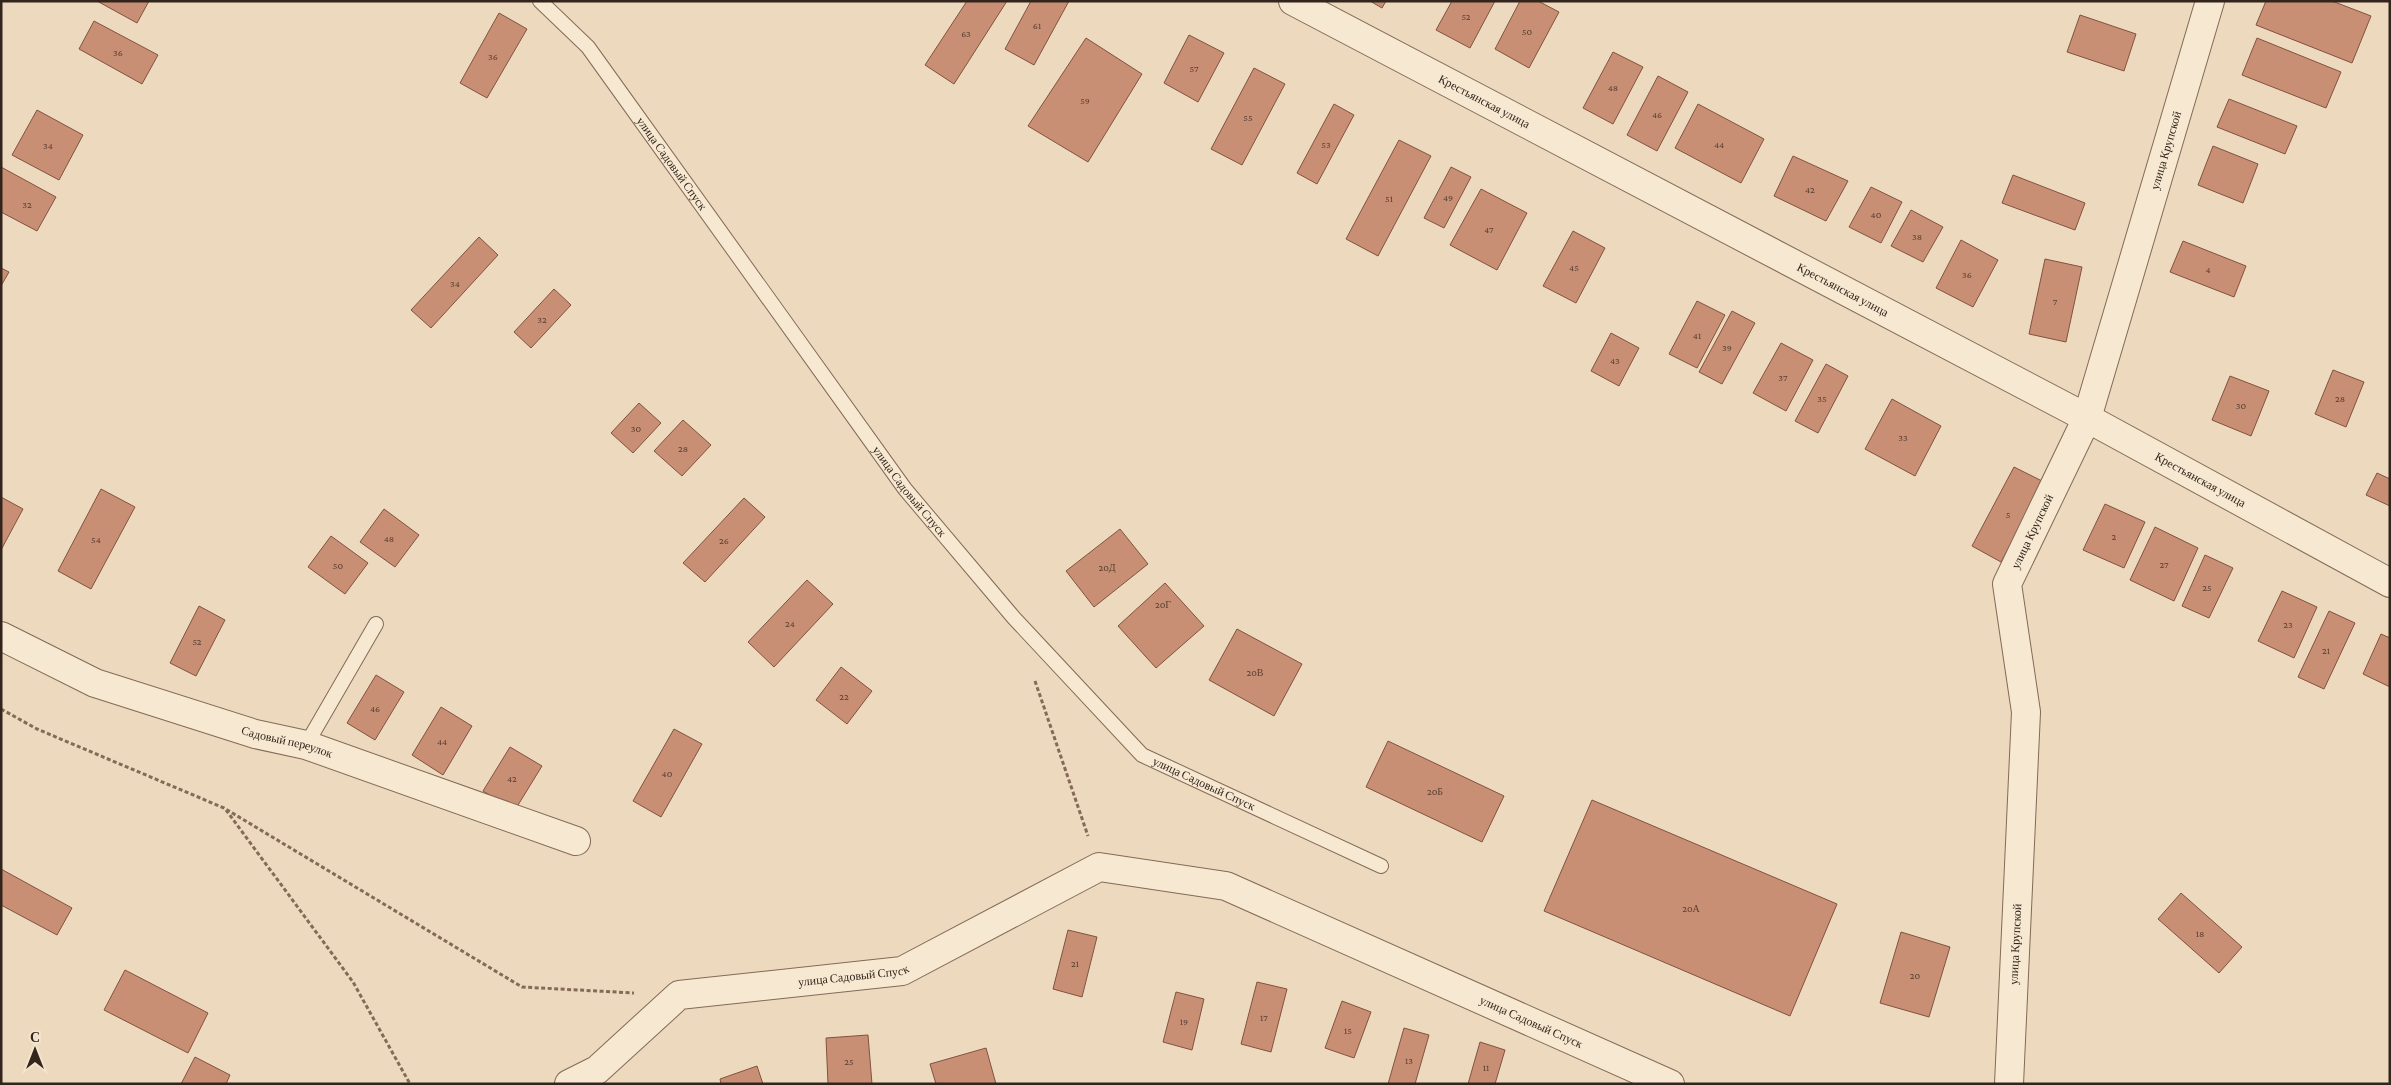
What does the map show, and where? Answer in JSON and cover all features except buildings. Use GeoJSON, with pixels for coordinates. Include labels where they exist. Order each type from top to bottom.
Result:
{"type":"FeatureCollection","features":[{"type":"Feature","properties":{"kind":"street","name":"Крестьянская улица"},"geometry":{"type":"LineString","coordinates":[[1293,1],[2087,418],[2390,583]]}},
{"type":"Feature","properties":{"kind":"street","name":"улица Крупской"},"geometry":{"type":"LineString","coordinates":[[2009,1084],[2026,712],[2007,584],[2087,418],[2210,1]]}},
{"type":"Feature","properties":{"kind":"street","name":"Садовый переулок"},"geometry":{"type":"LineString","coordinates":[[1,636],[95,683],[256,734],[306,745],[576,841]]}},
{"type":"Feature","properties":{"kind":"street","name":"улица Садовый Спуск"},"geometry":{"type":"LineString","coordinates":[[679,995],[902,971],[1099,867],[1226,886],[1670,1084]]}},
{"type":"Feature","properties":{"kind":"street"},"geometry":{"type":"LineString","coordinates":[[569,1084],[597,1070],[679,995]]}},
{"type":"Feature","properties":{"kind":"lane","name":"улица Садовый Спуск"},"geometry":{"type":"LineString","coordinates":[[540,1],[588,47],[904,489],[1014,618],[1142,756],[1381,866]]}},
{"type":"Feature","properties":{"kind":"lane"},"geometry":{"type":"LineString","coordinates":[[306,745],[376,624]]}},
{"type":"Feature","properties":{"kind":"path"},"geometry":{"type":"LineString","coordinates":[[1033,674],[1099,867]]}},
{"type":"Feature","properties":{"kind":"path"},"geometry":{"type":"LineString","coordinates":[[1,709],[37,729],[224,808],[522,987],[679,995]]}},
{"type":"Feature","properties":{"kind":"path"},"geometry":{"type":"LineString","coordinates":[[224,808],[353,982],[410,1084]]}}]}
